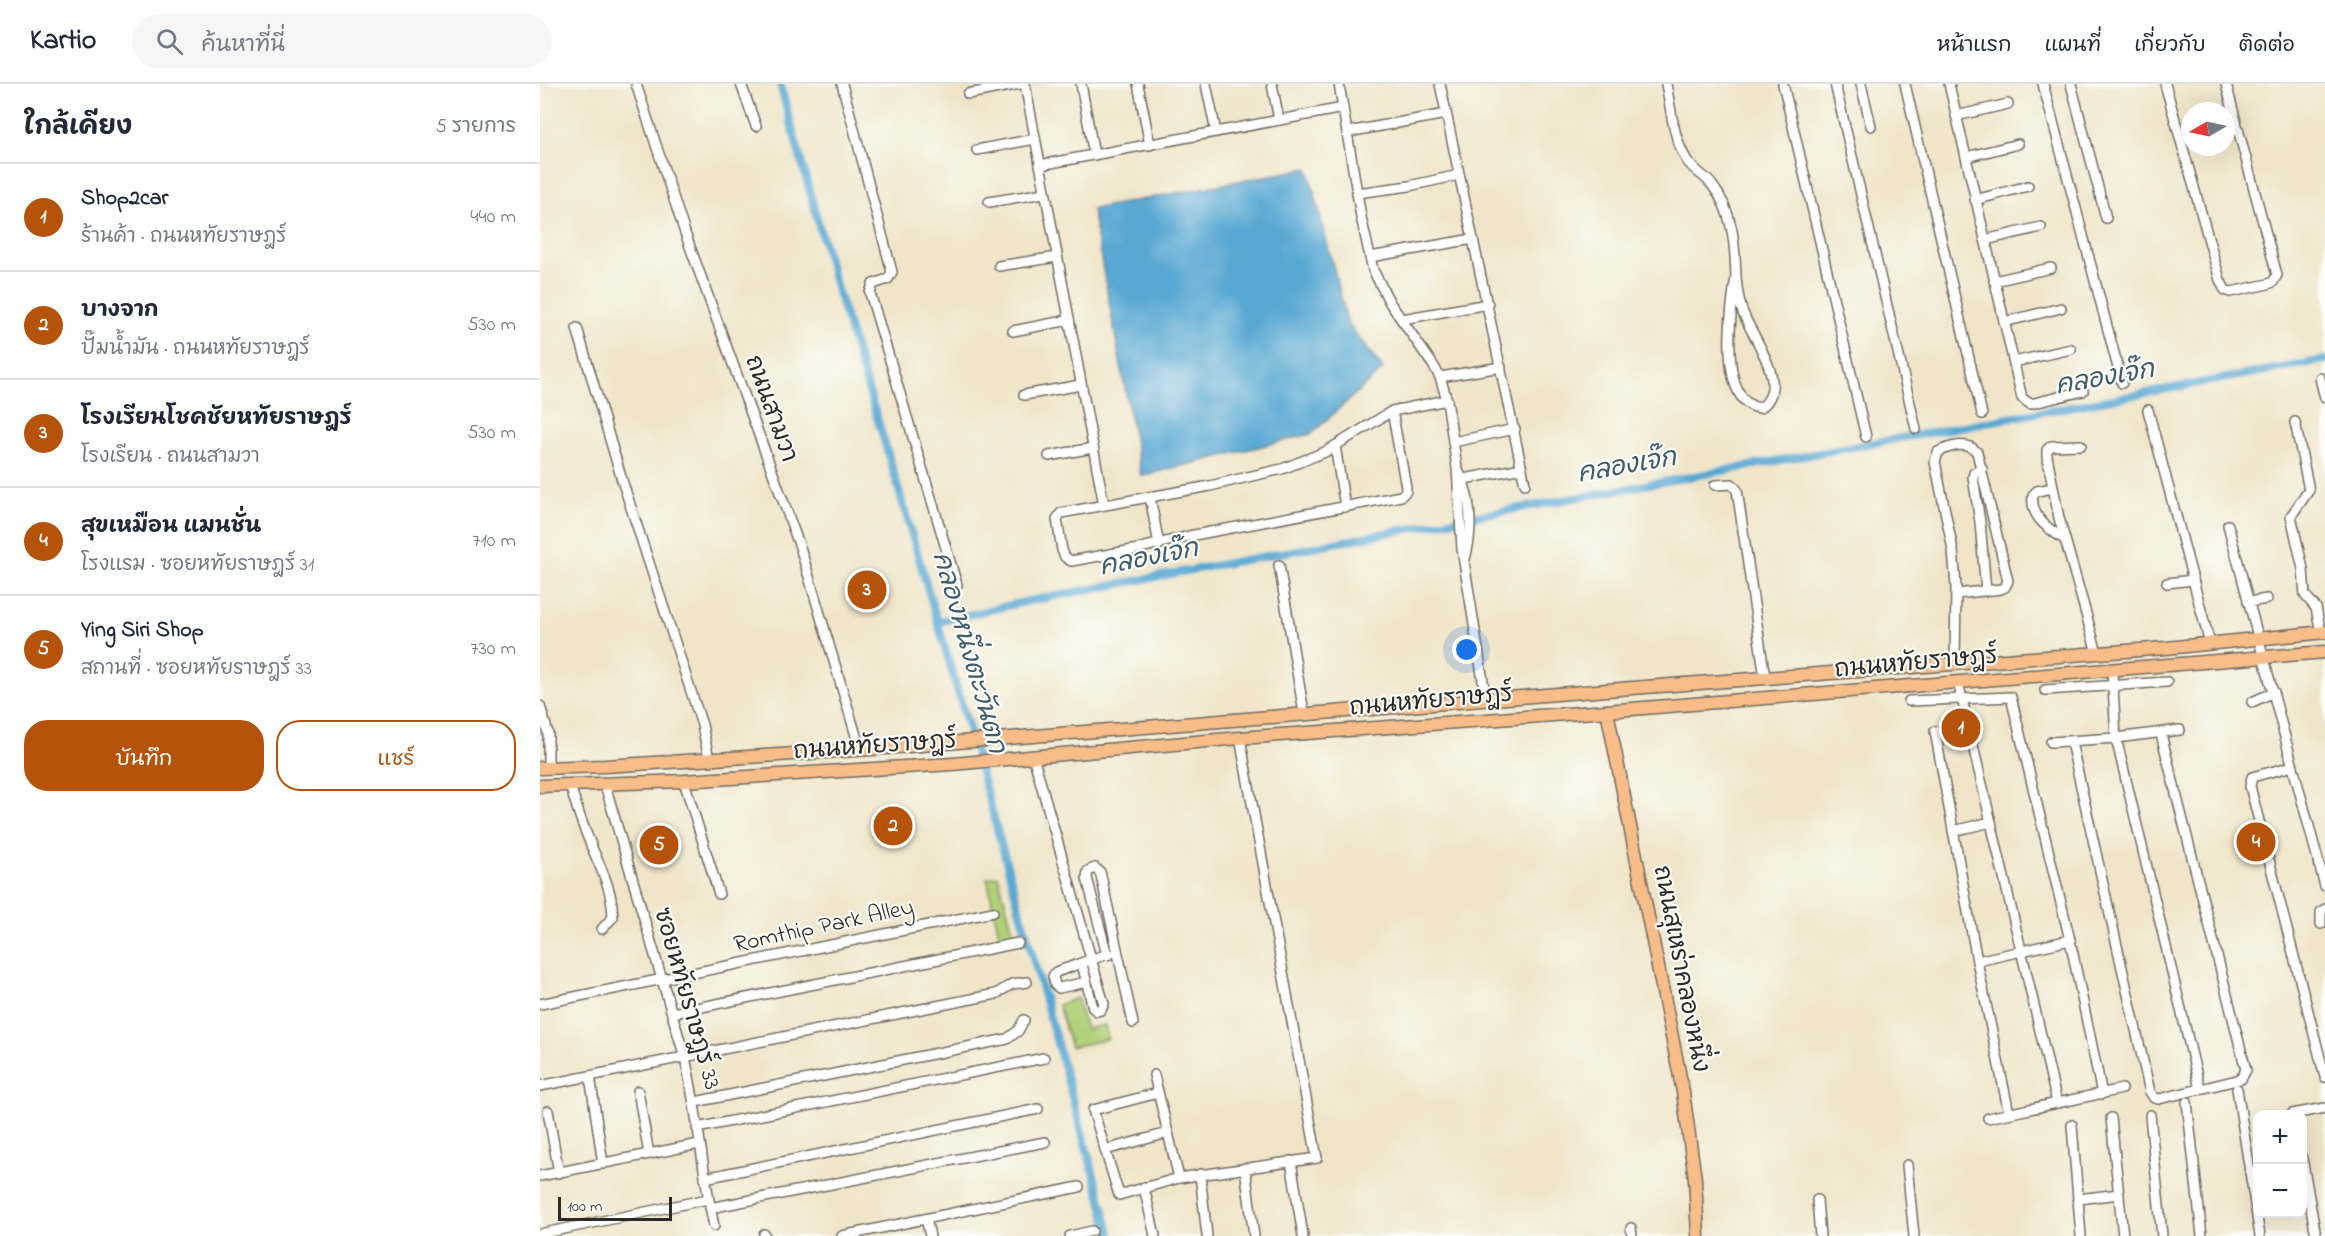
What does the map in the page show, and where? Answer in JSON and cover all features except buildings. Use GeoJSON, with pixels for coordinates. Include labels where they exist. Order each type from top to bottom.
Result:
{"type":"FeatureCollection","features":[{"type":"Feature","properties":{"kind":"main road","name":"ถนนหทัยราษฎร์"},"geometry":{"type":"LineString","coordinates":[[544,767],[604,766],[946,743],[1304,713],[2210,644],[2323,632]]}},
{"type":"Feature","properties":{"kind":"main road","name":"ถนนหทัยราษฎร์"},"geometry":{"type":"LineString","coordinates":[[544,786],[684,781],[952,764],[1240,738],[1607,711],[2325,652]]}},
{"type":"Feature","properties":{"kind":"main road"},"geometry":{"type":"LineString","coordinates":[[1584,692],[1607,711],[1626,688]]}},
{"type":"Feature","properties":{"kind":"main road","name":"ถนนสุเหร่าคลองหนึ่ง"},"geometry":{"type":"LineString","coordinates":[[1607,711],[1683,1092],[1695,1179],[1698,1236]]}},
{"type":"Feature","properties":{"kind":"main road"},"geometry":{"type":"LineString","coordinates":[[604,766],[605,784]]}},
{"type":"Feature","properties":{"kind":"main road"},"geometry":{"type":"LineString","coordinates":[[544,767],[544,786]]}},
{"type":"Feature","properties":{"kind":"street","name":"ถนนสามวา"},"geometry":{"type":"LineString","coordinates":[[636,84],[685,233],[801,550],[860,749]]}},
{"type":"Feature","properties":{"kind":"street"},"geometry":{"type":"LineString","coordinates":[[741,84],[756,126]]}},
{"type":"Feature","properties":{"kind":"street"},"geometry":{"type":"LineString","coordinates":[[842,84],[892,272],[888,279],[873,284],[870,293],[957,585]]}},
{"type":"Feature","properties":{"kind":"street"},"geometry":{"type":"LineString","coordinates":[[968,94],[1020,84]]}},
{"type":"Feature","properties":{"kind":"street"},"geometry":{"type":"LineString","coordinates":[[1025,84],[1104,505]]}},
{"type":"Feature","properties":{"kind":"street"},"geometry":{"type":"LineString","coordinates":[[1081,84],[1094,155]]}},
{"type":"Feature","properties":{"kind":"street"},"geometry":{"type":"LineString","coordinates":[[1138,84],[1150,145]]}},
{"type":"Feature","properties":{"kind":"street"},"geometry":{"type":"LineString","coordinates":[[1206,84],[1216,132]]}},
{"type":"Feature","properties":{"kind":"street"},"geometry":{"type":"LineString","coordinates":[[1272,84],[1279,120]]}},
{"type":"Feature","properties":{"kind":"street"},"geometry":{"type":"LineString","coordinates":[[1339,84],[1370,257],[1380,286],[1440,377],[1447,400],[1467,533],[1464,563],[1486,699]]}},
{"type":"Feature","properties":{"kind":"street"},"geometry":{"type":"LineString","coordinates":[[1440,84],[1525,484]]}},
{"type":"Feature","properties":{"kind":"street"},"geometry":{"type":"LineString","coordinates":[[1665,84],[1677,137],[1683,152],[1695,171],[1712,185],[1727,210],[1732,226],[1736,277],[1742,310],[1771,373],[1773,385],[1768,403],[1760,408],[1751,407],[1739,394],[1731,363],[1730,308],[1736,277]]}},
{"type":"Feature","properties":{"kind":"street"},"geometry":{"type":"LineString","coordinates":[[1783,84],[1866,437]]}},
{"type":"Feature","properties":{"kind":"street"},"geometry":{"type":"LineString","coordinates":[[1834,84],[1916,429]]}},
{"type":"Feature","properties":{"kind":"street"},"geometry":{"type":"LineString","coordinates":[[1861,84],[1871,126]]}},
{"type":"Feature","properties":{"kind":"street"},"geometry":{"type":"LineString","coordinates":[[1905,84],[1982,414]]}},
{"type":"Feature","properties":{"kind":"street"},"geometry":{"type":"LineString","coordinates":[[1949,84],[2022,398],[2027,403],[2083,391]]}},
{"type":"Feature","properties":{"kind":"street"},"geometry":{"type":"LineString","coordinates":[[2043,84],[2122,383]]}},
{"type":"Feature","properties":{"kind":"street"},"geometry":{"type":"LineString","coordinates":[[2071,84],[2106,218]]}},
{"type":"Feature","properties":{"kind":"street"},"geometry":{"type":"LineString","coordinates":[[2165,84],[2220,280],[2225,290],[2231,292],[2268,284],[2273,282],[2277,275],[2226,84]]}},
{"type":"Feature","properties":{"kind":"street"},"geometry":{"type":"LineString","coordinates":[[1956,116],[2007,104]]}},
{"type":"Feature","properties":{"kind":"street"},"geometry":{"type":"LineString","coordinates":[[1040,165],[1343,108]]}},
{"type":"Feature","properties":{"kind":"street"},"geometry":{"type":"LineString","coordinates":[[1347,132],[1446,114]]}},
{"type":"Feature","properties":{"kind":"street"},"geometry":{"type":"LineString","coordinates":[[977,150],[1035,140]]}},
{"type":"Feature","properties":{"kind":"street"},"geometry":{"type":"LineString","coordinates":[[1966,157],[2018,144]]}},
{"type":"Feature","properties":{"kind":"street"},"geometry":{"type":"LineString","coordinates":[[1357,193],[1409,186],[1459,175]]}},
{"type":"Feature","properties":{"kind":"street"},"geometry":{"type":"LineString","coordinates":[[1975,200],[2028,186]]}},
{"type":"Feature","properties":{"kind":"street"},"geometry":{"type":"LineString","coordinates":[[989,202],[1044,193]]}},
{"type":"Feature","properties":{"kind":"street"},"geometry":{"type":"LineString","coordinates":[[1985,240],[2041,227]]}},
{"type":"Feature","properties":{"kind":"street"},"geometry":{"type":"LineString","coordinates":[[1370,257],[1473,239]]}},
{"type":"Feature","properties":{"kind":"street"},"geometry":{"type":"LineString","coordinates":[[999,266],[1057,257]]}},
{"type":"Feature","properties":{"kind":"street"},"geometry":{"type":"LineString","coordinates":[[1994,281],[2051,268]]}},
{"type":"Feature","properties":{"kind":"street"},"geometry":{"type":"LineString","coordinates":[[1402,319],[1488,304]]}},
{"type":"Feature","properties":{"kind":"street"},"geometry":{"type":"LineString","coordinates":[[2004,322],[2061,308]]}},
{"type":"Feature","properties":{"kind":"street"},"geometry":{"type":"LineString","coordinates":[[1013,331],[1069,320]]}},
{"type":"Feature","properties":{"kind":"street"},"geometry":{"type":"LineString","coordinates":[[577,328],[622,480],[702,724],[709,759]]}},
{"type":"Feature","properties":{"kind":"street"},"geometry":{"type":"LineString","coordinates":[[2014,362],[2072,349]]}},
{"type":"Feature","properties":{"kind":"street"},"geometry":{"type":"LineString","coordinates":[[1440,377],[1501,367]]}},
{"type":"Feature","properties":{"kind":"street"},"geometry":{"type":"LineString","coordinates":[[2320,378],[2325,398]]}},
{"type":"Feature","properties":{"kind":"street"},"geometry":{"type":"LineString","coordinates":[[1024,395],[1081,385]]}},
{"type":"Feature","properties":{"kind":"street"},"geometry":{"type":"LineString","coordinates":[[1392,411],[1406,491],[1401,496],[1189,536],[1159,545],[1099,557],[1071,561],[1062,550],[1058,516],[1061,513],[1282,469],[1304,462],[1335,446],[1392,411],[1447,400]]}},
{"type":"Feature","properties":{"kind":"street"},"geometry":{"type":"LineString","coordinates":[[2148,410],[2210,644]]}},
{"type":"Feature","properties":{"kind":"street"},"geometry":{"type":"LineString","coordinates":[[2295,422],[2309,490],[2291,516],[2303,569],[2305,595],[2316,608],[2323,632]]}},
{"type":"Feature","properties":{"kind":"street"},"geometry":{"type":"LineString","coordinates":[[1453,442],[1515,429]]}},
{"type":"Feature","properties":{"kind":"street"},"geometry":{"type":"LineString","coordinates":[[1955,664],[1956,594],[1953,550],[1936,456],[1945,448],[1956,445],[1968,446],[1977,452],[2008,581],[2005,587],[1956,594]]}},
{"type":"Feature","properties":{"kind":"street"},"geometry":{"type":"LineString","coordinates":[[2081,445],[2057,445],[2047,450],[2065,540],[2097,653]]}},
{"type":"Feature","properties":{"kind":"street"},"geometry":{"type":"LineString","coordinates":[[1335,446],[1345,507]]}},
{"type":"Feature","properties":{"kind":"street"},"geometry":{"type":"LineString","coordinates":[[1049,456],[1093,448]]}},
{"type":"Feature","properties":{"kind":"street"},"geometry":{"type":"LineString","coordinates":[[1460,480],[1522,468]]}},
{"type":"Feature","properties":{"kind":"street"},"geometry":{"type":"LineString","coordinates":[[1982,469],[1974,473],[1973,477],[1980,522],[1986,591]]}},
{"type":"Feature","properties":{"kind":"street"},"geometry":{"type":"LineString","coordinates":[[1716,485],[1732,484],[1737,490],[1764,678]]}},
{"type":"Feature","properties":{"kind":"street"},"geometry":{"type":"LineString","coordinates":[[2053,488],[2037,491],[2033,495],[2032,504],[2036,516],[2045,526],[2065,540]]}},
{"type":"Feature","properties":{"kind":"street"},"geometry":{"type":"LineString","coordinates":[[1150,497],[1159,545]]}},
{"type":"Feature","properties":{"kind":"street"},"geometry":{"type":"LineString","coordinates":[[2228,525],[2324,879]]}},
{"type":"Feature","properties":{"kind":"street"},"geometry":{"type":"LineString","coordinates":[[1279,565],[1304,713]]}},
{"type":"Feature","properties":{"kind":"street"},"geometry":{"type":"LineString","coordinates":[[2167,583],[2193,580]]}},
{"type":"Feature","properties":{"kind":"street"},"geometry":{"type":"LineString","coordinates":[[2248,602],[2267,599]]}},
{"type":"Feature","properties":{"kind":"street"},"geometry":{"type":"LineString","coordinates":[[2112,670],[2116,738],[2200,1089]]}},
{"type":"Feature","properties":{"kind":"street"},"geometry":{"type":"LineString","coordinates":[[1958,682],[2057,1103]]}},
{"type":"Feature","properties":{"kind":"street"},"geometry":{"type":"LineString","coordinates":[[2045,690],[2167,682]]}},
{"type":"Feature","properties":{"kind":"street"},"geometry":{"type":"LineString","coordinates":[[2252,702],[2274,692]]}},
{"type":"Feature","properties":{"kind":"street"},"geometry":{"type":"LineString","coordinates":[[1909,701],[2011,697],[2070,940],[2103,1094]]}},
{"type":"Feature","properties":{"kind":"street"},"geometry":{"type":"LineString","coordinates":[[540,706],[548,732],[544,767]]}},
{"type":"Feature","properties":{"kind":"street"},"geometry":{"type":"LineString","coordinates":[[2051,742],[2161,734],[2180,730]]}},
{"type":"Feature","properties":{"kind":"street"},"geometry":{"type":"LineString","coordinates":[[1935,731],[1977,961],[2009,1113]]}},
{"type":"Feature","properties":{"kind":"street"},"geometry":{"type":"LineString","coordinates":[[2071,742],[2150,1092],[2154,1098],[2159,1099],[2241,1079],[2246,1070],[2161,734]]}},
{"type":"Feature","properties":{"kind":"street"},"geometry":{"type":"LineString","coordinates":[[1158,1093],[1093,1110],[1119,1195],[1200,1174],[1317,1158],[1240,738]]}},
{"type":"Feature","properties":{"kind":"street"},"geometry":{"type":"LineString","coordinates":[[1033,756],[1104,1004],[1101,1010],[1097,1011],[1093,1008],[1082,964]]}},
{"type":"Feature","properties":{"kind":"street"},"geometry":{"type":"LineString","coordinates":[[2293,766],[2252,777],[2250,786],[2325,1077]]}},
{"type":"Feature","properties":{"kind":"street"},"geometry":{"type":"LineString","coordinates":[[684,781],[719,894]]}},
{"type":"Feature","properties":{"kind":"street","name":"ซอยหทัยราษฎร์ 33"},"geometry":{"type":"LineString","coordinates":[[605,784],[685,1058],[695,1102],[699,1144],[714,1226]]}},
{"type":"Feature","properties":{"kind":"street"},"geometry":{"type":"LineString","coordinates":[[570,785],[587,836],[604,872],[612,897],[613,917],[602,929]]}},
{"type":"Feature","properties":{"kind":"street"},"geometry":{"type":"LineString","coordinates":[[1953,831],[1991,822]]}},
{"type":"Feature","properties":{"kind":"street"},"geometry":{"type":"LineString","coordinates":[[1107,955],[1087,878],[1088,871],[1095,868],[1100,872],[1132,1023]]}},
{"type":"Feature","properties":{"kind":"street"},"geometry":{"type":"LineString","coordinates":[[2321,924],[2321,912],[2325,909]]}},
{"type":"Feature","properties":{"kind":"street","name":"Romthip Park Alley"},"geometry":{"type":"LineString","coordinates":[[540,1004],[993,912]]}},
{"type":"Feature","properties":{"kind":"street"},"geometry":{"type":"LineString","coordinates":[[1977,961],[2070,940]]}},
{"type":"Feature","properties":{"kind":"street"},"geometry":{"type":"LineString","coordinates":[[672,1013],[1018,943]]}},
{"type":"Feature","properties":{"kind":"street"},"geometry":{"type":"LineString","coordinates":[[1087,982],[1062,988],[1055,985],[1054,973],[1082,964],[1090,958],[1118,952]]}},
{"type":"Feature","properties":{"kind":"street"},"geometry":{"type":"LineString","coordinates":[[540,1086],[996,994],[1012,984],[1027,981]]}},
{"type":"Feature","properties":{"kind":"street"},"geometry":{"type":"LineString","coordinates":[[695,1102],[1007,1039],[1018,1031],[1024,1020]]}},
{"type":"Feature","properties":{"kind":"street"},"geometry":{"type":"LineString","coordinates":[[697,1128],[1044,1058]]}},
{"type":"Feature","properties":{"kind":"street"},"geometry":{"type":"LineString","coordinates":[[1154,1075],[1179,1178]]}},
{"type":"Feature","properties":{"kind":"street"},"geometry":{"type":"LineString","coordinates":[[590,1076],[603,1164]]}},
{"type":"Feature","properties":{"kind":"street"},"geometry":{"type":"LineString","coordinates":[[1988,1118],[2122,1089]]}},
{"type":"Feature","properties":{"kind":"street"},"geometry":{"type":"LineString","coordinates":[[2237,1089],[2260,1236]]}},
{"type":"Feature","properties":{"kind":"street"},"geometry":{"type":"LineString","coordinates":[[638,1091],[649,1154]]}},
{"type":"Feature","properties":{"kind":"street"},"geometry":{"type":"LineString","coordinates":[[2187,1102],[2202,1236]]}},
{"type":"Feature","properties":{"kind":"street"},"geometry":{"type":"LineString","coordinates":[[2307,1111],[2325,1108]]}},
{"type":"Feature","properties":{"kind":"street"},"geometry":{"type":"LineString","coordinates":[[705,1178],[1038,1109]]}},
{"type":"Feature","properties":{"kind":"street"},"geometry":{"type":"LineString","coordinates":[[548,1111],[559,1173]]}},
{"type":"Feature","properties":{"kind":"street"},"geometry":{"type":"LineString","coordinates":[[2150,1115],[2162,1236]]}},
{"type":"Feature","properties":{"kind":"street"},"geometry":{"type":"LineString","coordinates":[[2111,1118],[2123,1236]]}},
{"type":"Feature","properties":{"kind":"street"},"geometry":{"type":"LineString","coordinates":[[2072,1125],[2081,1236]]}},
{"type":"Feature","properties":{"kind":"street"},"geometry":{"type":"LineString","coordinates":[[1105,1150],[1168,1133]]}},
{"type":"Feature","properties":{"kind":"street"},"geometry":{"type":"LineString","coordinates":[[540,1234],[1045,1142]]}},
{"type":"Feature","properties":{"kind":"street"},"geometry":{"type":"LineString","coordinates":[[540,1176],[699,1144]]}},
{"type":"Feature","properties":{"kind":"street"},"geometry":{"type":"LineString","coordinates":[[1292,1161],[1303,1236]]}},
{"type":"Feature","properties":{"kind":"street"},"geometry":{"type":"LineString","coordinates":[[2303,1164],[2316,1236]]}},
{"type":"Feature","properties":{"kind":"street"},"geometry":{"type":"LineString","coordinates":[[1907,1165],[1914,1236]]}},
{"type":"Feature","properties":{"kind":"street"},"geometry":{"type":"LineString","coordinates":[[1245,1168],[1254,1236]]}},
{"type":"Feature","properties":{"kind":"street"},"geometry":{"type":"LineString","coordinates":[[1200,1174],[1207,1236]]}},
{"type":"Feature","properties":{"kind":"street"},"geometry":{"type":"LineString","coordinates":[[1144,1187],[1155,1236]]}},
{"type":"Feature","properties":{"kind":"street"},"geometry":{"type":"LineString","coordinates":[[842,1236],[1079,1188]]}},
{"type":"Feature","properties":{"kind":"street"},"geometry":{"type":"LineString","coordinates":[[2078,1199],[2118,1194]]}},
{"type":"Feature","properties":{"kind":"street"},"geometry":{"type":"LineString","coordinates":[[1817,1200],[1820,1236]]}},
{"type":"Feature","properties":{"kind":"street"},"geometry":{"type":"LineString","coordinates":[[927,1219],[930,1236]]}},
{"type":"Feature","properties":{"kind":"street"},"geometry":{"type":"LineString","coordinates":[[1070,1236],[1092,1231]]}},
{"type":"Feature","properties":{"kind":"green space"},"geometry":{"type":"Polygon","coordinates":[[[998,876],[1016,942],[1001,944],[987,878],[998,876]]]}},
{"type":"Feature","properties":{"kind":"green space"},"geometry":{"type":"Polygon","coordinates":[[[1077,998],[1086,1029],[1105,1025],[1108,1039],[1071,1047],[1058,1005],[1077,998]]]}},
{"type":"Feature","properties":{"kind":"water"},"geometry":{"type":"Polygon","coordinates":[[[1308,168],[1348,324],[1383,369],[1311,434],[1141,476],[1092,209],[1308,168]]]}},
{"type":"Feature","properties":{"kind":"waterway","name":"คลองหนึ่งตะวันตก"},"geometry":{"type":"LineString","coordinates":[[780,84],[833,276],[969,729],[1111,1236]]}},
{"type":"Feature","properties":{"kind":"waterway","name":"คลองเจ๊ก"},"geometry":{"type":"LineString","coordinates":[[937,622],[1029,601],[1450,521],[2325,360]]}},
{"type":"Feature","properties":{"kind":"place","name":"โรงเรียนโชคชัยหทัยราษฎร์"},"geometry":{"type":"Point","coordinates":[867,590]}},
{"type":"Feature","properties":{"kind":"place","name":"Shop2car"},"geometry":{"type":"Point","coordinates":[1961,728]}},
{"type":"Feature","properties":{"kind":"place","name":"บางจาก"},"geometry":{"type":"Point","coordinates":[893,826]}},
{"type":"Feature","properties":{"kind":"place","name":"สุขเหมือน แมนชั่น"},"geometry":{"type":"Point","coordinates":[2256,842]}},
{"type":"Feature","properties":{"kind":"place","name":"Ying Siri Shop"},"geometry":{"type":"Point","coordinates":[659,845]}}]}
